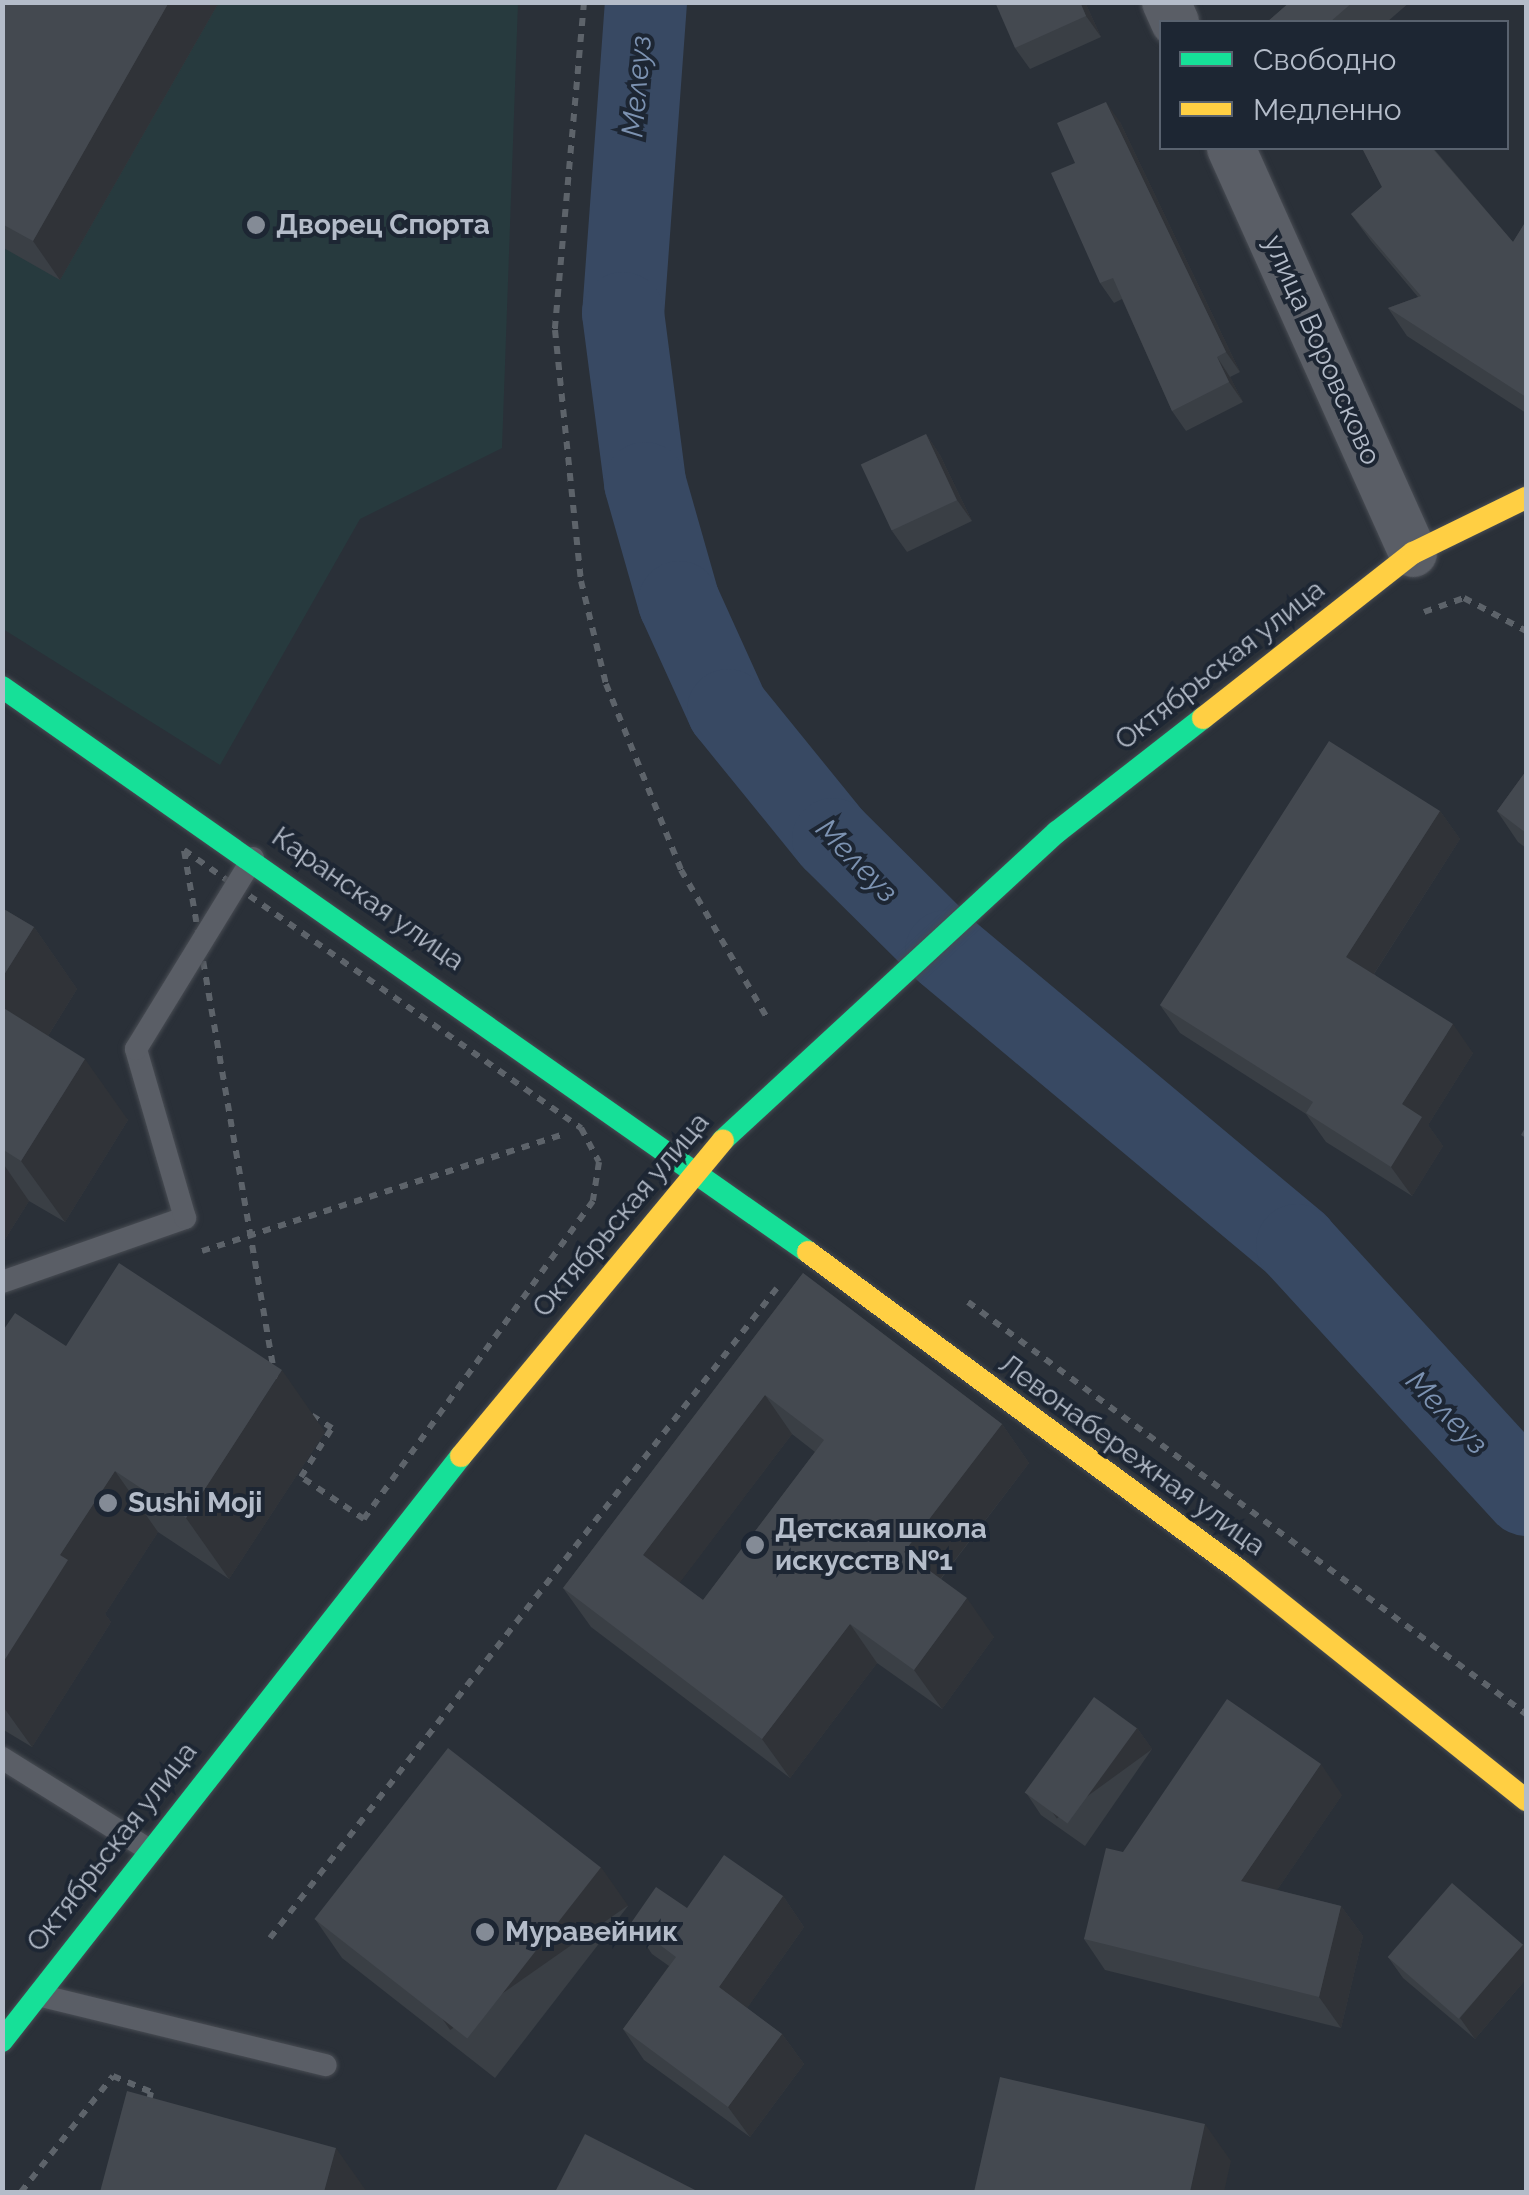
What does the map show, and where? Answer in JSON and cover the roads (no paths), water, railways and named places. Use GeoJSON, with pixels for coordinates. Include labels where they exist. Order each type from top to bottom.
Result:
{"type":"FeatureCollection","features":[{"type":"Feature","properties":{"kind":"street","name":"улица Воровсково"},"geometry":{"type":"LineString","coordinates":[[1232,150],[1413,553]]}},
{"type":"Feature","properties":{"kind":"street","name":"Октябрьская улица"},"geometry":{"type":"LineString","coordinates":[[2,2041],[146,1848],[693,1168],[810,1050],[1057,832],[1413,553],[1526,498]]}},
{"type":"Feature","properties":{"kind":"street","name":"Каранская улица"},"geometry":{"type":"LineString","coordinates":[[2,688],[255,856],[693,1168]]}},
{"type":"Feature","properties":{"kind":"street","name":"Левонабережная улица"},"geometry":{"type":"LineString","coordinates":[[693,1168],[1239,1570],[1526,1800]]}},
{"type":"Feature","properties":{"kind":"lane"},"geometry":{"type":"LineString","coordinates":[[2,1282],[185,1218],[136,1049],[255,856]]}},
{"type":"Feature","properties":{"kind":"lane"},"geometry":{"type":"LineString","coordinates":[[2,1758],[146,1848]]}},
{"type":"Feature","properties":{"kind":"lane"},"geometry":{"type":"LineString","coordinates":[[37,1995],[326,2065]]}},
{"type":"Feature","properties":{"kind":"waterway","name":"Мелеуз"},"geometry":{"type":"LineString","coordinates":[[646,2],[623,313],[645,483],[679,602],[728,710],[833,839],[946,951],[1297,1245],[1526,1495]]}},
{"type":"Feature","properties":{"kind":"place","name":"Дворец Спорта"},"geometry":{"type":"Point","coordinates":[256,225]}},
{"type":"Feature","properties":{"kind":"place","name":"Sushi Moji"},"geometry":{"type":"Point","coordinates":[108,1503]}},
{"type":"Feature","properties":{"kind":"place","name":"Детская школа искусств №1"},"geometry":{"type":"Point","coordinates":[755,1545]}},
{"type":"Feature","properties":{"kind":"place","name":"Муравейник"},"geometry":{"type":"Point","coordinates":[485,1932]}}]}
